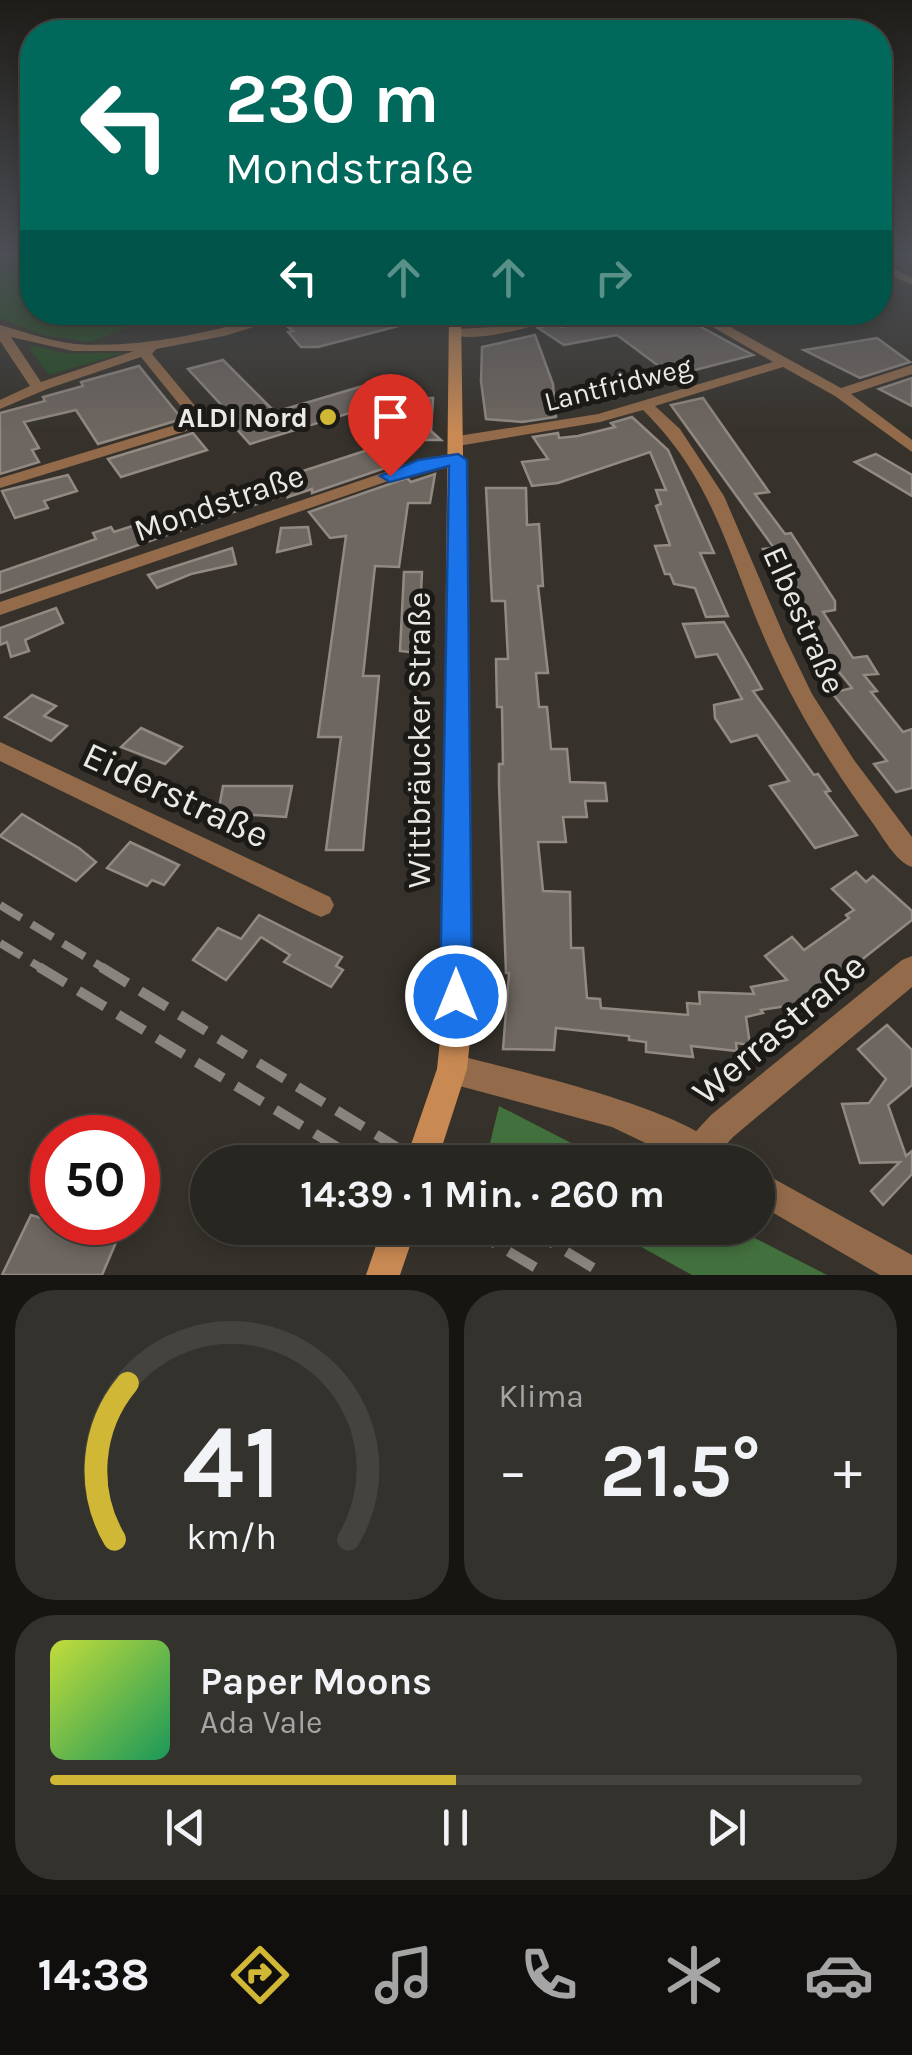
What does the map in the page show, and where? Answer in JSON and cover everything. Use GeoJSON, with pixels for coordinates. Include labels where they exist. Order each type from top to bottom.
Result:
{"type":"FeatureCollection","features":[{"type":"Feature","properties":{"kind":"main road","name":"Wittbräucker Straße"},"geometry":{"type":"LineString","coordinates":[[427,1145],[447,1084],[456,1031],[456,325]]}},
{"type":"Feature","properties":{"kind":"main road"},"geometry":{"type":"LineString","coordinates":[[383,1275],[393,1245]]}},
{"type":"Feature","properties":{"kind":"street"},"geometry":{"type":"LineString","coordinates":[[0,405],[42,386],[150,350],[250,325]]}},
{"type":"Feature","properties":{"kind":"street"},"geometry":{"type":"LineString","coordinates":[[456,334],[517,325]]}},
{"type":"Feature","properties":{"kind":"street"},"geometry":{"type":"LineString","coordinates":[[717,325],[840,394],[912,448]]}},
{"type":"Feature","properties":{"kind":"street"},"geometry":{"type":"LineString","coordinates":[[42,386],[36,385],[4,340],[2,330],[70,346],[150,350]]}},
{"type":"Feature","properties":{"kind":"street"},"geometry":{"type":"LineString","coordinates":[[0,483],[201,422],[150,350]]}},
{"type":"Feature","properties":{"kind":"street","name":"Lantfridweg"},"geometry":{"type":"LineString","coordinates":[[458,450],[647,406],[787,362]]}},
{"type":"Feature","properties":{"kind":"street"},"geometry":{"type":"LineString","coordinates":[[840,394],[912,369]]}},
{"type":"Feature","properties":{"kind":"street","name":"Elbestraße"},"geometry":{"type":"LineString","coordinates":[[647,406],[679,440],[713,491],[774,640],[810,712],[912,856]]}},
{"type":"Feature","properties":{"kind":"street","name":"Mondstraße"},"geometry":{"type":"LineString","coordinates":[[0,609],[458,450]]}},
{"type":"Feature","properties":{"kind":"street","name":"Eiderstraße"},"geometry":{"type":"LineString","coordinates":[[0,752],[321,905]]}},
{"type":"Feature","properties":{"kind":"street","name":"Werrastraße"},"geometry":{"type":"LineString","coordinates":[[713,1145],[722,1126],[912,969]]}},
{"type":"Feature","properties":{"kind":"street"},"geometry":{"type":"LineString","coordinates":[[447,1084],[612,1111],[682,1145]]}},
{"type":"Feature","properties":{"kind":"street"},"geometry":{"type":"LineString","coordinates":[[775,1196],[912,1274]]}},
{"type":"Feature","properties":{"kind":"green space"},"geometry":{"type":"Polygon","coordinates":[[[0,314],[20,314],[20,325],[134,325],[89,342],[43,335],[0,318],[0,314]]]}},
{"type":"Feature","properties":{"kind":"green space"},"geometry":{"type":"Polygon","coordinates":[[[29,348],[63,353],[124,353],[49,375],[29,348]]]}},
{"type":"Feature","properties":{"kind":"green space"},"geometry":{"type":"Polygon","coordinates":[[[499,1106],[575,1145],[490,1145],[499,1106]]]}},
{"type":"Feature","properties":{"kind":"green space"},"geometry":{"type":"Polygon","coordinates":[[[638,1245],[768,1245],[827,1275],[692,1275],[638,1245]]]}},
{"type":"Feature","properties":{"kind":"building"},"geometry":{"type":"Polygon","coordinates":[[[402,325],[318,347],[301,347],[288,327],[402,325]]]}},
{"type":"Feature","properties":{"kind":"building"},"geometry":{"type":"Polygon","coordinates":[[[697,325],[753,355],[672,376],[617,335],[564,345],[538,328],[697,325]]]}},
{"type":"Feature","properties":{"kind":"building"},"geometry":{"type":"Polygon","coordinates":[[[535,335],[553,384],[556,417],[522,422],[486,419],[482,347],[535,335]]]}},
{"type":"Feature","properties":{"kind":"building"},"geometry":{"type":"Polygon","coordinates":[[[877,338],[910,362],[860,378],[804,350],[877,338]]]}},
{"type":"Feature","properties":{"kind":"building"},"geometry":{"type":"Polygon","coordinates":[[[223,360],[275,412],[373,383],[414,417],[416,398],[433,398],[431,431],[441,440],[402,440],[388,401],[250,444],[233,425],[238,423],[188,369],[223,360]]]}},
{"type":"Feature","properties":{"kind":"building"},"geometry":{"type":"Polygon","coordinates":[[[139,366],[182,419],[98,444],[76,410],[24,422],[39,448],[32,450],[39,462],[0,474],[0,413],[45,401],[43,397],[83,386],[81,382],[139,366]]]}},
{"type":"Feature","properties":{"kind":"building"},"geometry":{"type":"Polygon","coordinates":[[[912,378],[912,406],[879,389],[912,378]]]}},
{"type":"Feature","properties":{"kind":"building"},"geometry":{"type":"Polygon","coordinates":[[[703,398],[769,492],[755,494],[785,534],[791,533],[835,601],[835,610],[823,612],[853,658],[867,656],[878,674],[864,675],[877,691],[871,692],[903,732],[912,729],[912,788],[896,792],[874,764],[887,761],[832,693],[852,688],[763,549],[774,548],[671,405],[703,398]]]}},
{"type":"Feature","properties":{"kind":"building"},"geometry":{"type":"Polygon","coordinates":[[[632,417],[668,450],[714,553],[700,553],[728,616],[706,617],[695,588],[674,584],[670,574],[665,574],[655,546],[670,545],[656,506],[661,504],[656,490],[666,490],[650,452],[558,483],[532,486],[522,462],[548,459],[533,437],[558,433],[559,438],[578,436],[615,427],[611,423],[632,417]]]}},
{"type":"Feature","properties":{"kind":"building"},"geometry":{"type":"Polygon","coordinates":[[[193,433],[207,450],[121,477],[108,459],[193,433]]]}},
{"type":"Feature","properties":{"kind":"building"},"geometry":{"type":"Polygon","coordinates":[[[374,448],[394,465],[312,493],[312,489],[251,506],[0,593],[0,572],[96,539],[93,533],[111,527],[114,532],[374,448]]]}},
{"type":"Feature","properties":{"kind":"building"},"geometry":{"type":"Polygon","coordinates":[[[876,454],[912,475],[912,496],[855,462],[876,454]]]}},
{"type":"Feature","properties":{"kind":"building"},"geometry":{"type":"Polygon","coordinates":[[[435,474],[430,503],[408,503],[399,567],[375,566],[363,676],[379,676],[363,850],[326,850],[341,737],[318,737],[346,536],[330,538],[309,512],[407,478],[411,482],[435,474]]]}},
{"type":"Feature","properties":{"kind":"building"},"geometry":{"type":"Polygon","coordinates":[[[68,475],[77,491],[44,501],[48,508],[15,518],[2,491],[68,475]]]}},
{"type":"Feature","properties":{"kind":"building"},"geometry":{"type":"Polygon","coordinates":[[[486,488],[526,488],[527,525],[539,524],[543,586],[538,586],[548,673],[536,673],[539,707],[547,707],[551,749],[567,749],[570,782],[605,783],[607,801],[585,801],[587,817],[563,817],[566,842],[538,842],[543,891],[570,892],[571,948],[583,948],[587,998],[600,999],[601,1008],[688,1015],[687,1003],[700,1004],[699,992],[754,994],[751,987],[787,980],[765,956],[792,937],[804,950],[849,918],[846,915],[854,910],[832,889],[856,872],[866,882],[873,876],[912,911],[912,920],[807,1003],[761,1010],[763,1013],[746,1017],[750,1045],[736,1043],[737,1051],[691,1046],[693,1057],[646,1052],[646,1042],[629,1040],[629,1036],[556,1028],[554,1050],[503,1049],[509,973],[499,785],[499,764],[503,764],[502,707],[497,707],[496,659],[508,659],[505,601],[492,601],[486,488]]]}},
{"type":"Feature","properties":{"kind":"building"},"geometry":{"type":"Polygon","coordinates":[[[308,527],[311,544],[277,552],[281,528],[308,527]]]}},
{"type":"Feature","properties":{"kind":"building"},"geometry":{"type":"Polygon","coordinates":[[[232,548],[236,564],[191,574],[157,588],[148,575],[232,548]]]}},
{"type":"Feature","properties":{"kind":"building"},"geometry":{"type":"Polygon","coordinates":[[[404,572],[422,572],[418,653],[400,651],[404,572]]]}},
{"type":"Feature","properties":{"kind":"building"},"geometry":{"type":"Polygon","coordinates":[[[56,608],[63,623],[25,640],[29,651],[11,657],[7,642],[0,645],[0,628],[56,608]]]}},
{"type":"Feature","properties":{"kind":"building"},"geometry":{"type":"Polygon","coordinates":[[[724,622],[762,689],[753,691],[814,775],[818,774],[830,791],[825,792],[857,835],[815,848],[770,786],[789,781],[757,735],[731,742],[715,718],[714,705],[742,699],[717,654],[696,657],[683,624],[724,622]]]}},
{"type":"Feature","properties":{"kind":"building"},"geometry":{"type":"Polygon","coordinates":[[[32,695],[56,706],[44,716],[67,726],[51,741],[5,717],[32,695]]]}},
{"type":"Feature","properties":{"kind":"building"},"geometry":{"type":"Polygon","coordinates":[[[141,728],[182,747],[165,764],[121,747],[141,728]]]}},
{"type":"Feature","properties":{"kind":"building"},"geometry":{"type":"Polygon","coordinates":[[[223,786],[292,786],[286,817],[218,813],[223,786]]]}},
{"type":"Feature","properties":{"kind":"building"},"geometry":{"type":"Polygon","coordinates":[[[22,814],[96,862],[76,881],[0,836],[22,814]]]}},
{"type":"Feature","properties":{"kind":"building"},"geometry":{"type":"Polygon","coordinates":[[[130,842],[179,865],[164,885],[152,880],[147,886],[107,868],[130,842]]]}},
{"type":"Feature","properties":{"kind":"building"},"geometry":{"type":"Polygon","coordinates":[[[259,915],[342,957],[336,966],[343,970],[331,987],[284,962],[290,955],[261,937],[226,980],[193,960],[218,928],[241,939],[259,915]]]}},
{"type":"Feature","properties":{"kind":"building"},"geometry":{"type":"Polygon","coordinates":[[[887,1025],[912,1050],[912,1085],[888,1105],[906,1156],[912,1151],[912,1174],[883,1205],[871,1191],[900,1162],[860,1163],[842,1104],[869,1103],[886,1079],[858,1049],[887,1025]]]}},
{"type":"Feature","properties":{"kind":"building"},"geometry":{"type":"Polygon","coordinates":[[[30,1217],[30,1245],[115,1245],[102,1275],[2,1275],[30,1217]]]}},
{"type":"Feature","properties":{"kind":"railway"},"geometry":{"type":"LineString","coordinates":[[0,905],[105,969]]}},
{"type":"Feature","properties":{"kind":"railway"},"geometry":{"type":"LineString","coordinates":[[0,943],[43,969]]}},
{"type":"Feature","properties":{"kind":"railway"},"geometry":{"type":"LineString","coordinates":[[39,967],[334,1145]]}},
{"type":"Feature","properties":{"kind":"railway"},"geometry":{"type":"LineString","coordinates":[[101,967],[393,1145]]}},
{"type":"Feature","properties":{"kind":"railway"},"geometry":{"type":"LineString","coordinates":[[498,1245],[548,1275]]}},
{"type":"Feature","properties":{"kind":"railway"},"geometry":{"type":"LineString","coordinates":[[555,1245],[605,1275]]}},
{"type":"Feature","properties":{"kind":"place","name":"ALDI Nord"},"geometry":{"type":"Point","coordinates":[328,417]}},
{"type":"Feature","properties":{"kind":"route"},"geometry":{"type":"LineString","coordinates":[[390,476],[424,464],[458,460],[456,996]]}}]}
